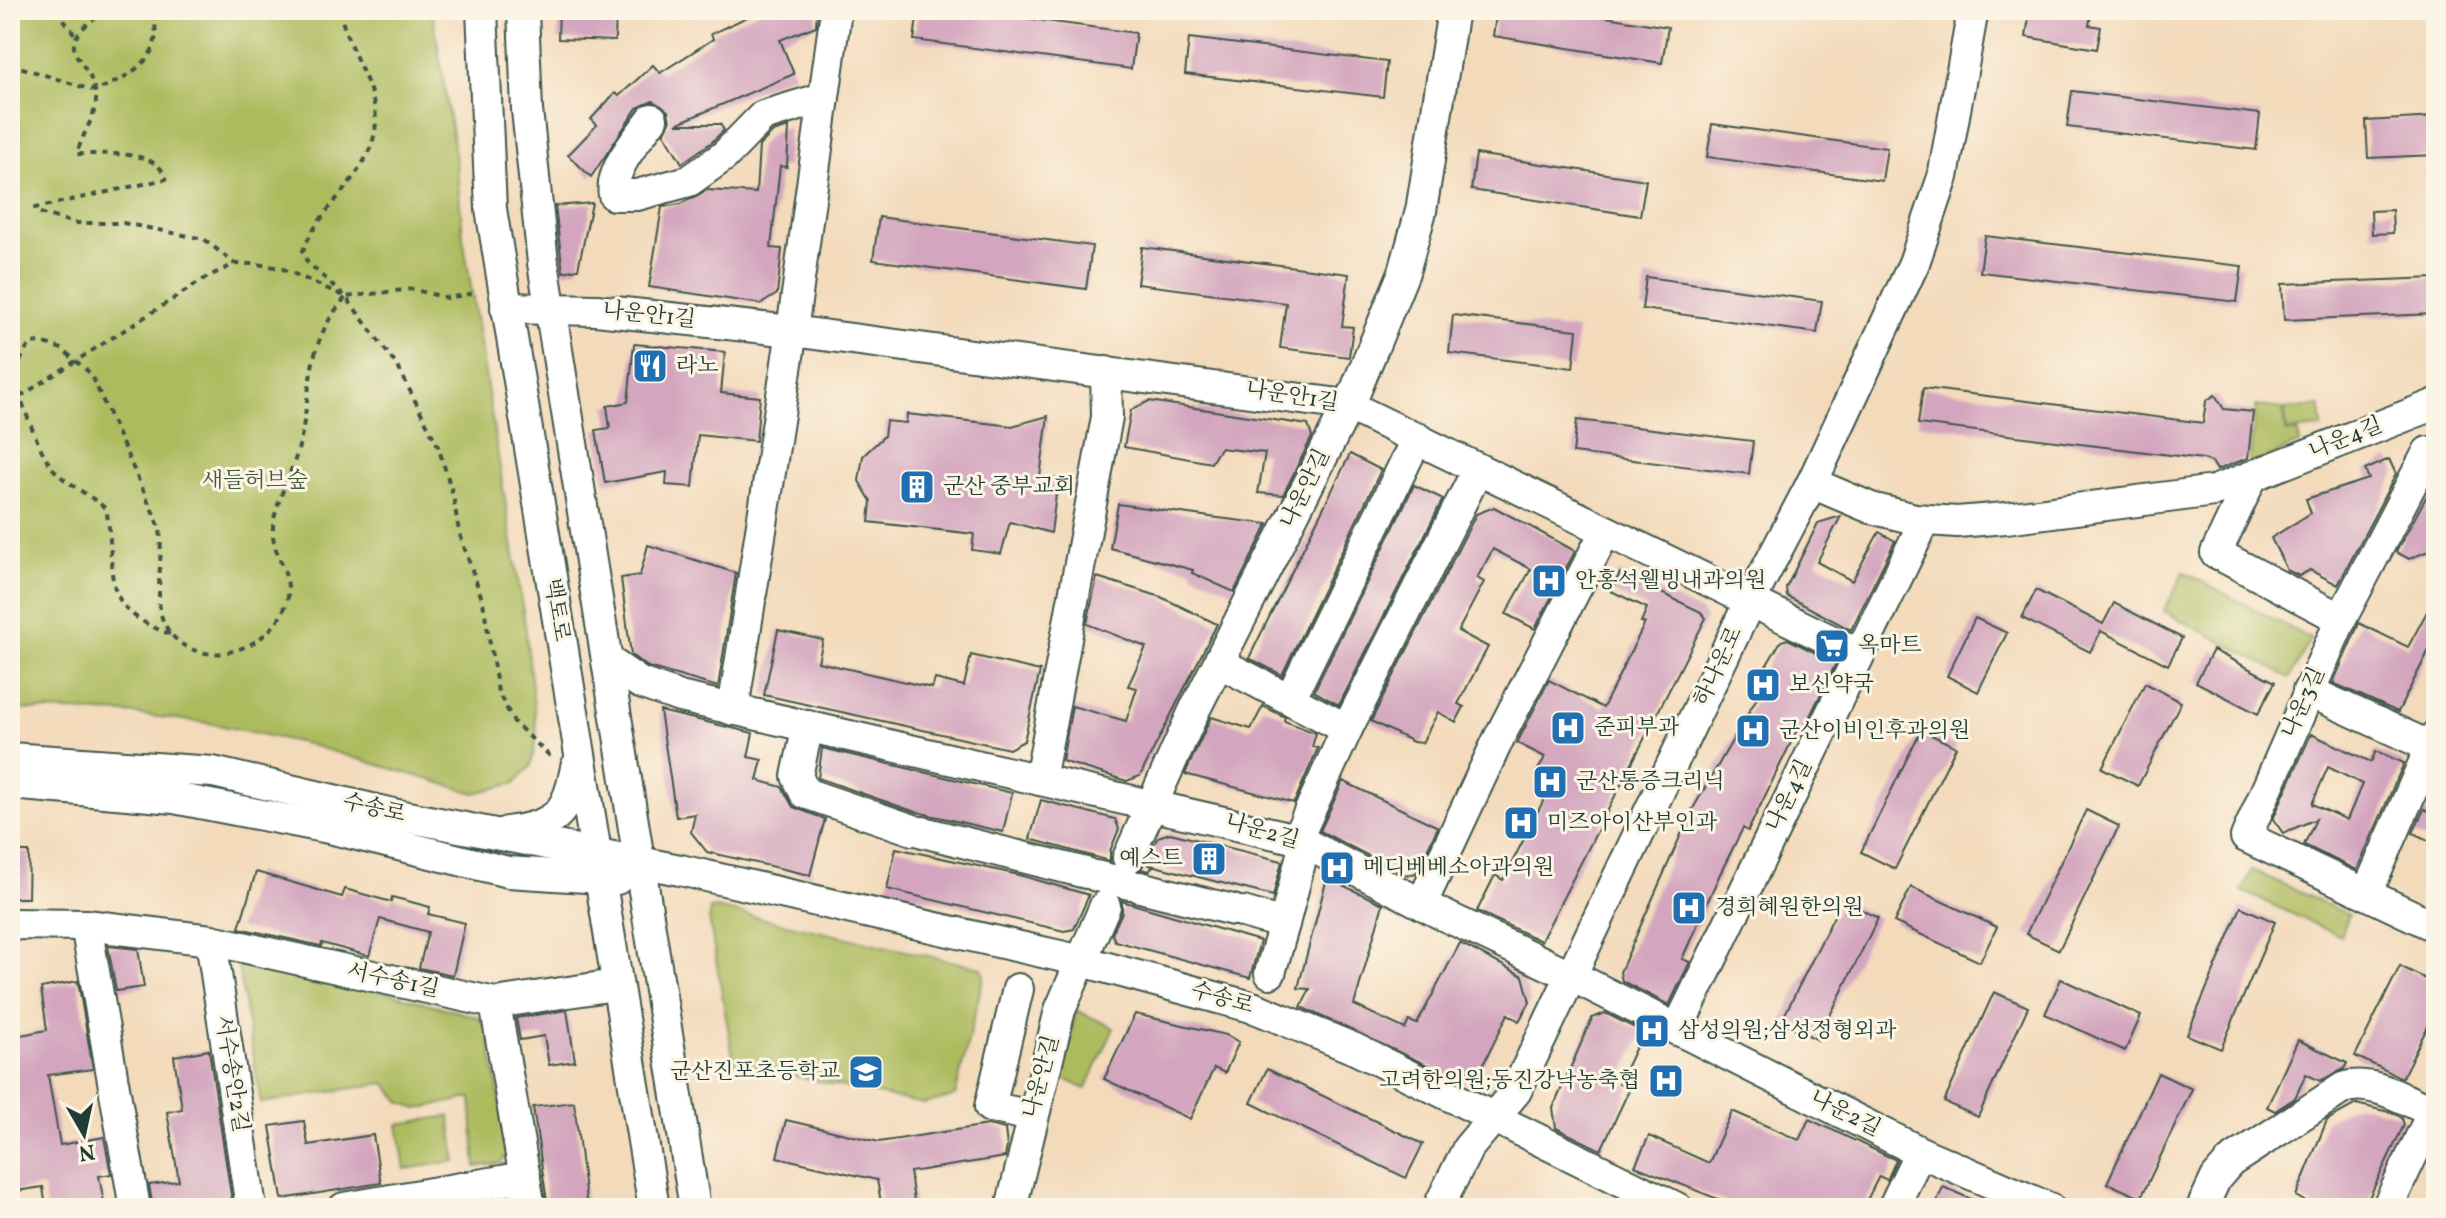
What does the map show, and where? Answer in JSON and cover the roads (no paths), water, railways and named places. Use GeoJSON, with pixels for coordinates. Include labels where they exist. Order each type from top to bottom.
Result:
{"type":"FeatureCollection","features":[{"type":"Feature","properties":{"kind":"street","name":"백토로"},"geometry":{"type":"LineString","coordinates":[[482,10],[491,209],[567,755],[597,866],[654,1208]]}},
{"type":"Feature","properties":{"kind":"street","name":"백토로"},"geometry":{"type":"LineString","coordinates":[[523,10],[527,110],[551,308],[695,1208]]}},
{"type":"Feature","properties":{"kind":"street"},"geometry":{"type":"LineString","coordinates":[[733,710],[792,331],[836,10]]}},
{"type":"Feature","properties":{"kind":"street","name":"나운안길"},"geometry":{"type":"LineString","coordinates":[[1011,1208],[1031,1116],[1060,1010],[1152,804],[1347,405],[1404,272],[1421,211],[1453,10]]}},
{"type":"Feature","properties":{"kind":"street","name":"하나운로"},"geometry":{"type":"LineString","coordinates":[[1438,1208],[1468,1148],[1516,1091],[1749,603],[1812,483],[1908,276],[1943,177],[1973,10]]}},
{"type":"Feature","properties":{"kind":"street"},"geometry":{"type":"LineString","coordinates":[[652,119],[612,184],[614,195],[637,195],[689,181],[724,156],[763,116],[823,98]]}},
{"type":"Feature","properties":{"kind":"street","name":"나운안1길"},"geometry":{"type":"LineString","coordinates":[[506,308],[551,308],[792,331],[1347,405],[1859,654]]}},
{"type":"Feature","properties":{"kind":"street"},"geometry":{"type":"LineString","coordinates":[[1040,780],[1107,417],[1106,372]]}},
{"type":"Feature","properties":{"kind":"street"},"geometry":{"type":"LineString","coordinates":[[2425,408],[2432,454]]}},
{"type":"Feature","properties":{"kind":"street","name":"나운4길"},"geometry":{"type":"LineString","coordinates":[[1812,483],[1871,508],[1925,520],[1957,522],[2006,518],[2214,491],[2425,408]]}},
{"type":"Feature","properties":{"kind":"street"},"geometry":{"type":"LineString","coordinates":[[1290,699],[1417,438]]}},
{"type":"Feature","properties":{"kind":"street","name":"나운3길"},"geometry":{"type":"LineString","coordinates":[[2432,454],[2341,619],[2246,837],[2436,927]]}},
{"type":"Feature","properties":{"kind":"street"},"geometry":{"type":"LineString","coordinates":[[1270,973],[1284,924],[1301,841],[1347,729],[1478,469]]}},
{"type":"Feature","properties":{"kind":"street"},"geometry":{"type":"LineString","coordinates":[[2251,479],[2216,553],[2341,619]]}},
{"type":"Feature","properties":{"kind":"street","name":"나운4길"},"geometry":{"type":"LineString","coordinates":[[1677,1030],[1925,520]]}},
{"type":"Feature","properties":{"kind":"street"},"geometry":{"type":"LineString","coordinates":[[1422,903],[1534,667],[1605,532]]}},
{"type":"Feature","properties":{"kind":"street","name":"나운2길"},"geometry":{"type":"LineString","coordinates":[[607,660],[620,672],[652,688],[733,710],[1152,804],[1301,841],[1920,1152],[2049,1208]]}},
{"type":"Feature","properties":{"kind":"street"},"geometry":{"type":"LineString","coordinates":[[1220,663],[1347,729]]}},
{"type":"Feature","properties":{"kind":"street"},"geometry":{"type":"LineString","coordinates":[[2308,691],[2434,741],[2367,893]]}},
{"type":"Feature","properties":{"kind":"street"},"geometry":{"type":"LineString","coordinates":[[808,726],[797,776],[805,793],[918,831],[1284,924]]}},
{"type":"Feature","properties":{"kind":"street"},"geometry":{"type":"LineString","coordinates":[[469,830],[510,832],[539,826],[557,817],[572,793],[567,755]]}},
{"type":"Feature","properties":{"kind":"street","name":"수송로"},"geometry":{"type":"LineString","coordinates":[[10,758],[213,772],[469,830],[597,866],[735,882],[1082,961],[1255,1008],[1355,1049],[1677,1208]]}},
{"type":"Feature","properties":{"kind":"street","name":"수송로"},"geometry":{"type":"LineString","coordinates":[[10,784],[174,798],[329,828],[508,872],[597,866]]}},
{"type":"Feature","properties":{"kind":"street","name":"서수송1길"},"geometry":{"type":"LineString","coordinates":[[10,924],[86,925],[211,940],[495,1003]]}},
{"type":"Feature","properties":{"kind":"street"},"geometry":{"type":"LineString","coordinates":[[86,925],[135,1208]]}},
{"type":"Feature","properties":{"kind":"street","name":"서수송안2길"},"geometry":{"type":"LineString","coordinates":[[211,940],[251,1208]]}},
{"type":"Feature","properties":{"kind":"street"},"geometry":{"type":"LineString","coordinates":[[530,1208],[495,1003],[615,985]]}},
{"type":"Feature","properties":{"kind":"street"},"geometry":{"type":"LineString","coordinates":[[1018,989],[990,1107],[1031,1116]]}},
{"type":"Feature","properties":{"kind":"street"},"geometry":{"type":"LineString","coordinates":[[2202,1208],[2216,1178],[2230,1162],[2343,1088],[2356,1083],[2434,1108],[2387,1208]]}},
{"type":"Feature","properties":{"kind":"street"},"geometry":{"type":"LineString","coordinates":[[1893,1208],[1920,1152]]}},
{"type":"Feature","properties":{"kind":"street"},"geometry":{"type":"LineString","coordinates":[[344,1208],[525,1177]]}},
{"type":"Feature","properties":{"kind":"place","name":"라노"},"geometry":{"type":"Point","coordinates":[650,366]}},
{"type":"Feature","properties":{"kind":"place","name":"군산 중부교회"},"geometry":{"type":"Point","coordinates":[917,487]}},
{"type":"Feature","properties":{"kind":"place","name":"안홍석웰빙내과의원"},"geometry":{"type":"Point","coordinates":[1549,581]}},
{"type":"Feature","properties":{"kind":"place","name":"옥마트"},"geometry":{"type":"Point","coordinates":[1832,646]}},
{"type":"Feature","properties":{"kind":"place","name":"보신약국"},"geometry":{"type":"Point","coordinates":[1763,685]}},
{"type":"Feature","properties":{"kind":"place","name":"준피부과"},"geometry":{"type":"Point","coordinates":[1568,728]}},
{"type":"Feature","properties":{"kind":"place","name":"군산이비인후과의원"},"geometry":{"type":"Point","coordinates":[1753,731]}},
{"type":"Feature","properties":{"kind":"place","name":"군산통증크리닉"},"geometry":{"type":"Point","coordinates":[1550,782]}},
{"type":"Feature","properties":{"kind":"place","name":"미즈아이산부인과"},"geometry":{"type":"Point","coordinates":[1521,823]}},
{"type":"Feature","properties":{"kind":"place","name":"예스트"},"geometry":{"type":"Point","coordinates":[1209,859]}},
{"type":"Feature","properties":{"kind":"place","name":"메디베베소아과의원"},"geometry":{"type":"Point","coordinates":[1337,868]}},
{"type":"Feature","properties":{"kind":"place","name":"경희혜원한의원"},"geometry":{"type":"Point","coordinates":[1689,908]}},
{"type":"Feature","properties":{"kind":"place","name":"삼성의원;삼성정형외과"},"geometry":{"type":"Point","coordinates":[1652,1031]}},
{"type":"Feature","properties":{"kind":"place","name":"군산진포초등학교"},"geometry":{"type":"Point","coordinates":[866,1072]}},
{"type":"Feature","properties":{"kind":"place","name":"고려한의원;동진강낙농축협"},"geometry":{"type":"Point","coordinates":[1666,1081]}},
{"type":"Feature","properties":{"kind":"park label","name":"새들허브숲"},"geometry":{"type":"Point","coordinates":[255,481]}}]}
